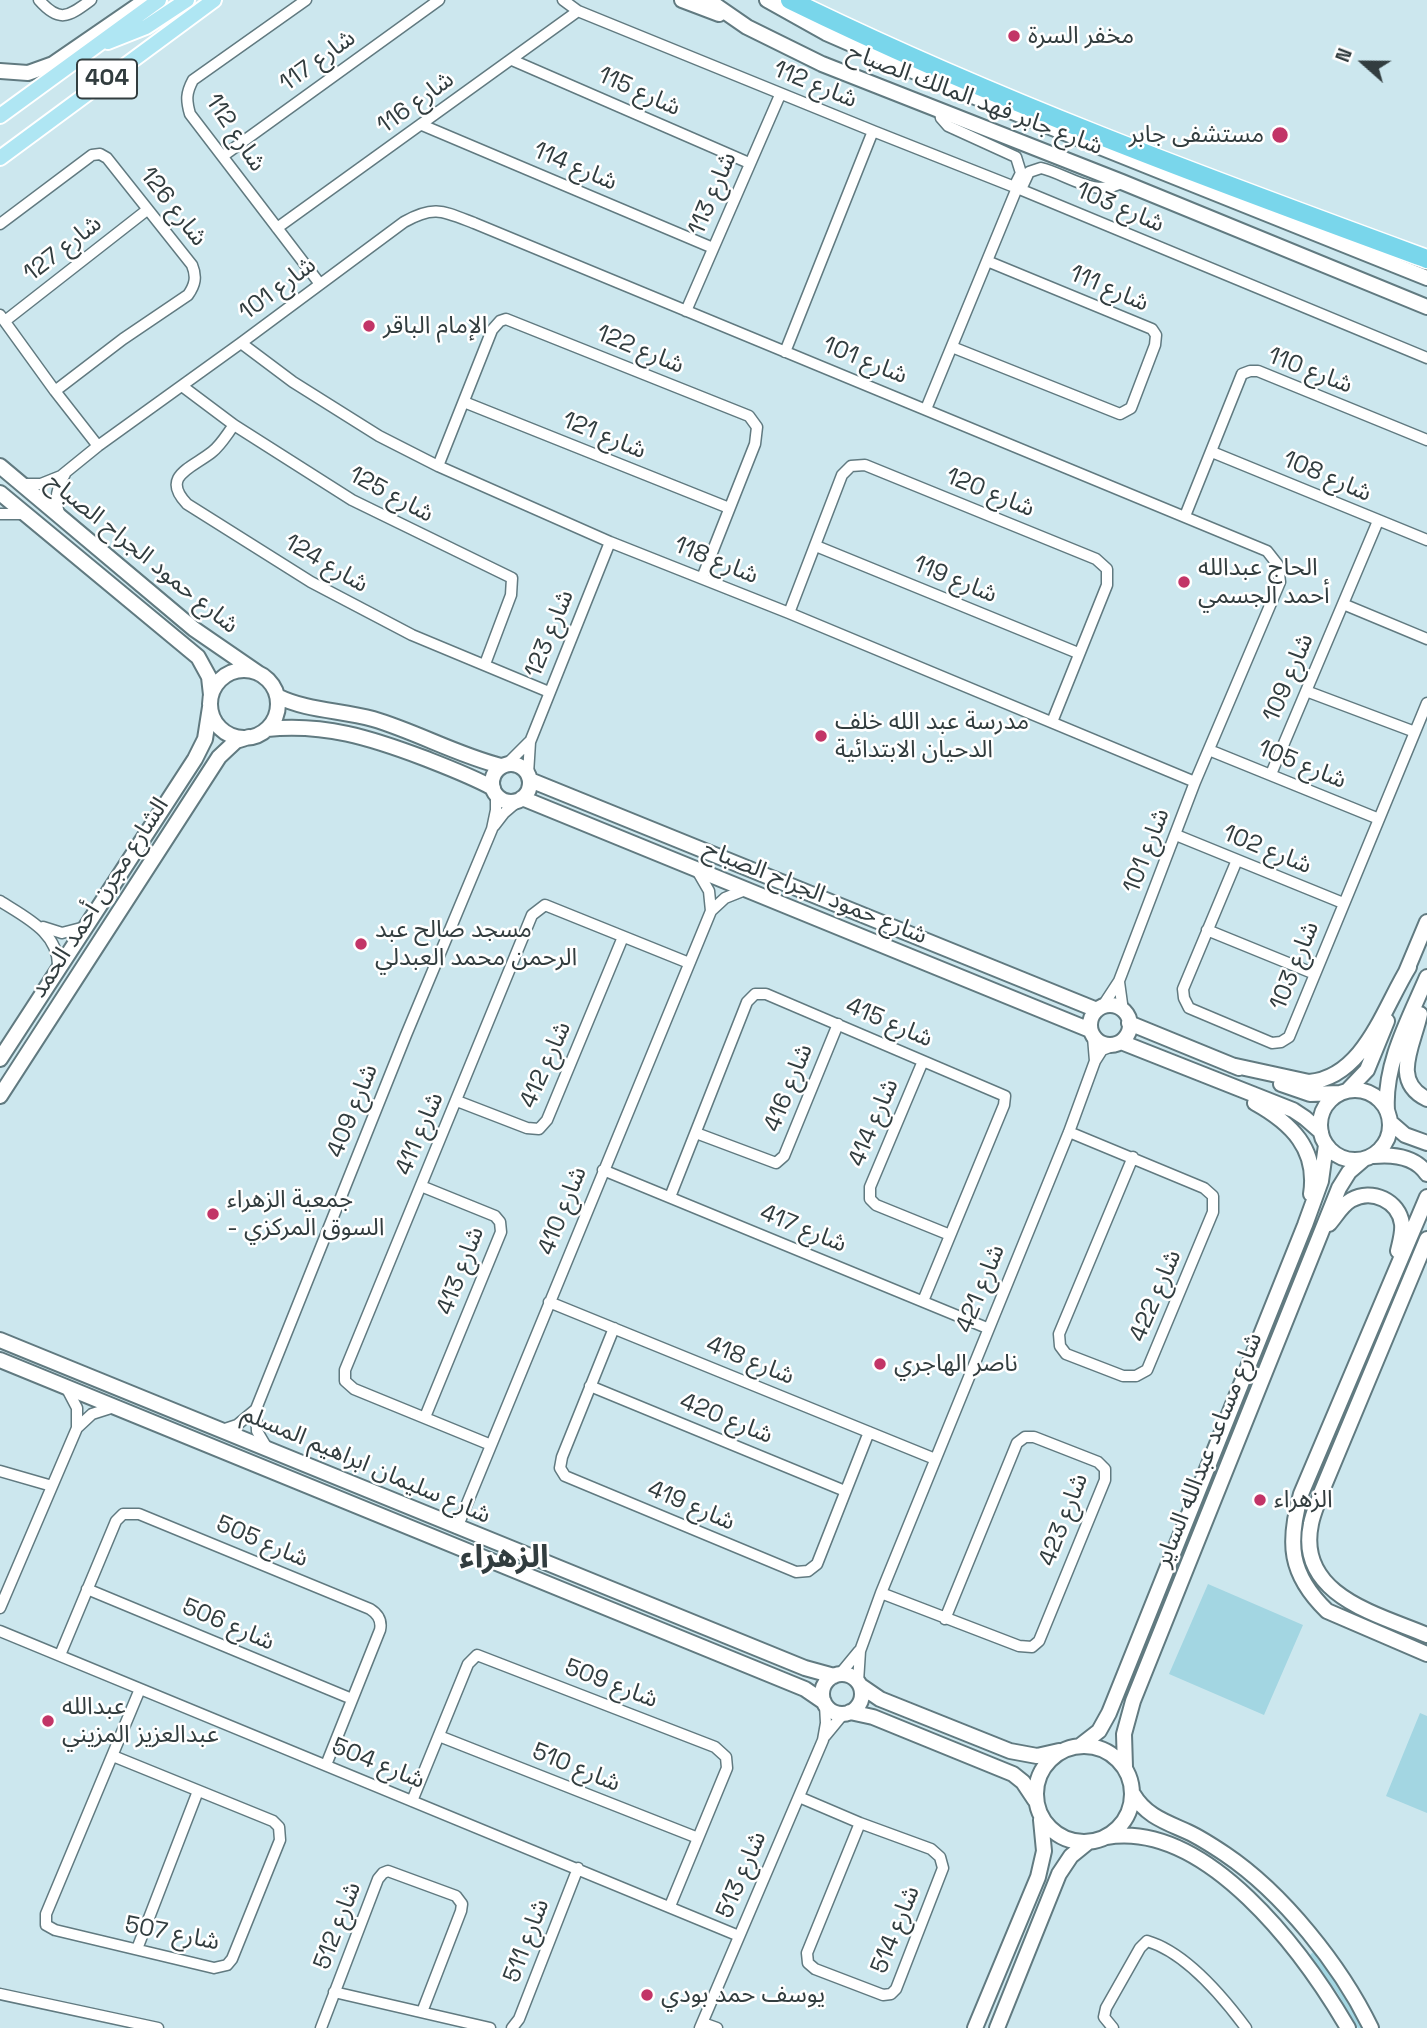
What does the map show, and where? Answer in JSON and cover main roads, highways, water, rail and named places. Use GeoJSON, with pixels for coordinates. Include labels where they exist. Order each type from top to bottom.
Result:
{"type":"FeatureCollection","features":[{"type":"Feature","properties":{"kind":"highway"},"geometry":{"type":"LineString","coordinates":[[790,0],[956,78],[1427,260]]}},
{"type":"Feature","properties":{"kind":"main road","name":"404"},"geometry":{"type":"LineString","coordinates":[[0,116],[159,0]]}},
{"type":"Feature","properties":{"kind":"main road"},"geometry":{"type":"LineString","coordinates":[[95,46],[132,34],[187,0]]}},
{"type":"Feature","properties":{"kind":"main road","name":"404"},"geometry":{"type":"LineString","coordinates":[[0,158],[214,0]]}},
{"type":"Feature","properties":{"kind":"place","name":"مخفر السرة"},"geometry":{"type":"Point","coordinates":[1014,36]}},
{"type":"Feature","properties":{"kind":"place","name":"مستشفى جابر"},"geometry":{"type":"Point","coordinates":[1280,135]}},
{"type":"Feature","properties":{"kind":"place","name":"الإمام الباقر"},"geometry":{"type":"Point","coordinates":[369,326]}},
{"type":"Feature","properties":{"kind":"place","name":"الحاج عبدالله أحمد الجسمي"},"geometry":{"type":"Point","coordinates":[1184,582]}},
{"type":"Feature","properties":{"kind":"place","name":"مدرسة عبد الله خلف الدحيان الابتدائية"},"geometry":{"type":"Point","coordinates":[821,736]}},
{"type":"Feature","properties":{"kind":"place","name":"مسجد صالح عبد الرحمن محمد العبدلي"},"geometry":{"type":"Point","coordinates":[361,944]}},
{"type":"Feature","properties":{"kind":"place","name":"جمعية الزهراء - السوق المركزي"},"geometry":{"type":"Point","coordinates":[213,1214]}},
{"type":"Feature","properties":{"kind":"place","name":"ناصر الهاجري"},"geometry":{"type":"Point","coordinates":[880,1364]}},
{"type":"Feature","properties":{"kind":"place","name":"الزهراء"},"geometry":{"type":"Point","coordinates":[1260,1500]}},
{"type":"Feature","properties":{"kind":"place","name":"عبدالله عبدالعزيز المزيني"},"geometry":{"type":"Point","coordinates":[48,1721]}},
{"type":"Feature","properties":{"kind":"place","name":"يوسف حمد بودي"},"geometry":{"type":"Point","coordinates":[647,1995]}},
{"type":"Feature","properties":{"kind":"district","name":"الزهراء"},"geometry":{"type":"Point","coordinates":[504,1558]}}]}
